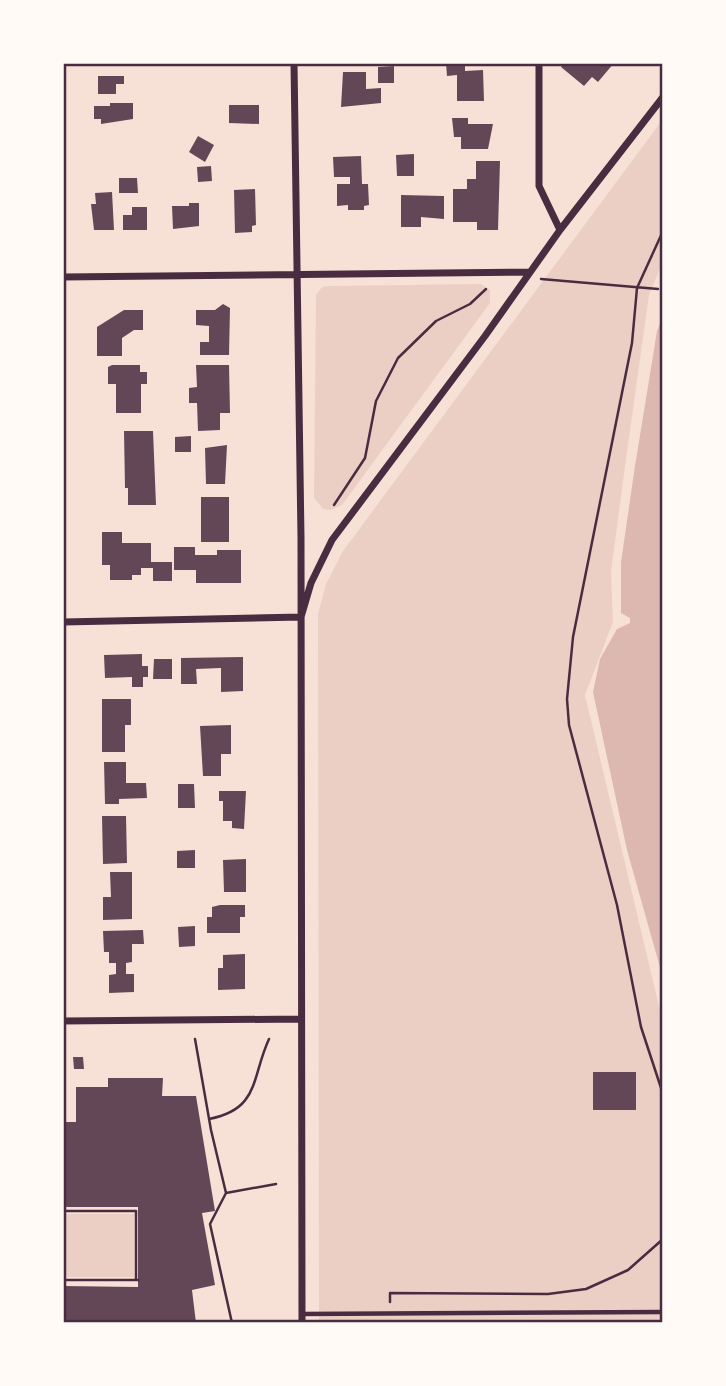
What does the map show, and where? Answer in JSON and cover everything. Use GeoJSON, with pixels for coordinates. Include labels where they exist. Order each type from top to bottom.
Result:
{"type":"FeatureCollection","features":[{"type":"Feature","properties":{"kind":"street"},"geometry":{"type":"LineString","coordinates":[[294,63],[301,617],[302,1319]]}},
{"type":"Feature","properties":{"kind":"street"},"geometry":{"type":"LineString","coordinates":[[539,63],[539,186],[560,230]]}},
{"type":"Feature","properties":{"kind":"street"},"geometry":{"type":"LineString","coordinates":[[301,617],[311,583],[332,540],[560,230],[663,97]]}},
{"type":"Feature","properties":{"kind":"street"},"geometry":{"type":"LineString","coordinates":[[63,277],[529,274]]}},
{"type":"Feature","properties":{"kind":"street"},"geometry":{"type":"LineString","coordinates":[[63,622],[301,617]]}},
{"type":"Feature","properties":{"kind":"street"},"geometry":{"type":"LineString","coordinates":[[63,1021],[300,1019]]}},
{"type":"Feature","properties":{"kind":"lane"},"geometry":{"type":"LineString","coordinates":[[302,1319],[390,1313],[663,1312]]}},
{"type":"Feature","properties":{"kind":"path"},"geometry":{"type":"LineString","coordinates":[[663,231],[637,288],[632,343],[585,575],[567,699],[569,725],[619,915],[641,1027],[663,1094]]}},
{"type":"Feature","properties":{"kind":"path"},"geometry":{"type":"LineString","coordinates":[[529,274],[658,289]]}},
{"type":"Feature","properties":{"kind":"path"},"geometry":{"type":"LineString","coordinates":[[334,505],[365,458],[376,401],[398,358],[436,321],[470,303],[486,289]]}},
{"type":"Feature","properties":{"kind":"path"},"geometry":{"type":"LineString","coordinates":[[209,1119],[232,1112],[248,1100],[269,1039]]}},
{"type":"Feature","properties":{"kind":"path"},"geometry":{"type":"LineString","coordinates":[[195,1040],[226,1193],[210,1224],[232,1323]]}},
{"type":"Feature","properties":{"kind":"path"},"geometry":{"type":"LineString","coordinates":[[226,1193],[276,1184]]}},
{"type":"Feature","properties":{"kind":"path"},"geometry":{"type":"LineString","coordinates":[[63,1210],[136,1210],[137,1280],[63,1280]]}},
{"type":"Feature","properties":{"kind":"path"},"geometry":{"type":"LineString","coordinates":[[205,1225],[210,1224]]}},
{"type":"Feature","properties":{"kind":"path"},"geometry":{"type":"LineString","coordinates":[[390,1313],[390,1293],[548,1294],[586,1289],[628,1270],[663,1239]]}},
{"type":"Feature","properties":{"kind":"shaded area"},"geometry":{"type":"Polygon","coordinates":[[[663,119],[663,261],[649,295],[626,459],[611,572],[613,622],[585,695],[663,1023],[663,1323],[319,1323],[318,614],[326,584],[343,551],[663,119]]]}},
{"type":"Feature","properties":{"kind":"shaded area"},"geometry":{"type":"Polygon","coordinates":[[[481,284],[490,290],[490,303],[342,505],[330,510],[323,509],[314,498],[316,295],[322,287],[331,286],[481,284]]]}},
{"type":"Feature","properties":{"kind":"shaded area"},"geometry":{"type":"Polygon","coordinates":[[[663,316],[663,978],[627,850],[593,692],[600,659],[617,629],[630,623],[630,618],[621,613],[621,562],[657,331],[663,316]]]}},
{"type":"Feature","properties":{"kind":"shaded area"},"geometry":{"type":"Polygon","coordinates":[[[63,1214],[134,1214],[134,1277],[63,1277],[63,1214]]]}},
{"type":"Feature","properties":{"kind":"building"},"geometry":{"type":"Polygon","coordinates":[[[446,63],[465,63],[465,71],[483,70],[484,101],[457,101],[457,75],[447,76],[446,63]]]}},
{"type":"Feature","properties":{"kind":"building"},"geometry":{"type":"Polygon","coordinates":[[[564,63],[614,63],[598,82],[592,77],[584,86],[561,67],[564,63]]]}},
{"type":"Feature","properties":{"kind":"building"},"geometry":{"type":"Polygon","coordinates":[[[394,66],[394,83],[378,83],[378,67],[394,66]]]}},
{"type":"Feature","properties":{"kind":"building"},"geometry":{"type":"Polygon","coordinates":[[[343,72],[366,72],[366,89],[381,88],[381,103],[341,107],[343,72]]]}},
{"type":"Feature","properties":{"kind":"building"},"geometry":{"type":"Polygon","coordinates":[[[98,76],[124,76],[124,84],[116,84],[116,94],[98,94],[98,76]]]}},
{"type":"Feature","properties":{"kind":"building"},"geometry":{"type":"Polygon","coordinates":[[[110,103],[133,103],[133,119],[101,124],[101,119],[94,119],[94,106],[110,106],[110,103]]]}},
{"type":"Feature","properties":{"kind":"building"},"geometry":{"type":"Polygon","coordinates":[[[229,105],[259,105],[259,124],[229,123],[229,105]]]}},
{"type":"Feature","properties":{"kind":"building"},"geometry":{"type":"Polygon","coordinates":[[[452,118],[468,118],[468,124],[493,124],[488,149],[461,149],[461,137],[454,137],[452,118]]]}},
{"type":"Feature","properties":{"kind":"building"},"geometry":{"type":"Polygon","coordinates":[[[198,136],[214,145],[205,162],[189,152],[198,136]]]}},
{"type":"Feature","properties":{"kind":"building"},"geometry":{"type":"Polygon","coordinates":[[[414,154],[414,176],[397,176],[396,155],[414,154]]]}},
{"type":"Feature","properties":{"kind":"building"},"geometry":{"type":"Polygon","coordinates":[[[361,156],[362,184],[368,184],[369,205],[364,206],[364,210],[348,210],[348,205],[337,206],[337,184],[350,184],[350,177],[334,177],[333,157],[361,156]]]}},
{"type":"Feature","properties":{"kind":"building"},"geometry":{"type":"Polygon","coordinates":[[[476,161],[500,161],[498,230],[477,230],[477,222],[453,222],[453,189],[467,189],[467,179],[476,179],[476,161]]]}},
{"type":"Feature","properties":{"kind":"building"},"geometry":{"type":"Polygon","coordinates":[[[211,166],[212,181],[198,182],[197,167],[211,166]]]}},
{"type":"Feature","properties":{"kind":"building"},"geometry":{"type":"Polygon","coordinates":[[[119,178],[137,178],[138,193],[119,193],[119,178]]]}},
{"type":"Feature","properties":{"kind":"building"},"geometry":{"type":"Polygon","coordinates":[[[255,189],[256,225],[252,226],[252,232],[235,233],[234,190],[255,189]]]}},
{"type":"Feature","properties":{"kind":"building"},"geometry":{"type":"Polygon","coordinates":[[[112,192],[114,230],[94,230],[91,204],[96,204],[95,193],[112,192]]]}},
{"type":"Feature","properties":{"kind":"building"},"geometry":{"type":"Polygon","coordinates":[[[401,195],[444,196],[444,219],[421,217],[421,227],[401,227],[401,195]]]}},
{"type":"Feature","properties":{"kind":"building"},"geometry":{"type":"Polygon","coordinates":[[[189,203],[199,203],[199,226],[173,229],[172,206],[189,206],[189,203]]]}},
{"type":"Feature","properties":{"kind":"building"},"geometry":{"type":"Polygon","coordinates":[[[132,207],[147,207],[147,230],[123,230],[123,215],[132,215],[132,207]]]}},
{"type":"Feature","properties":{"kind":"building"},"geometry":{"type":"Polygon","coordinates":[[[223,304],[230,308],[229,355],[200,355],[200,342],[209,342],[209,326],[196,325],[196,310],[215,310],[223,304]]]}},
{"type":"Feature","properties":{"kind":"building"},"geometry":{"type":"Polygon","coordinates":[[[124,310],[143,310],[143,330],[134,330],[122,338],[122,356],[97,356],[97,327],[124,310]]]}},
{"type":"Feature","properties":{"kind":"building"},"geometry":{"type":"Polygon","coordinates":[[[140,365],[140,372],[147,372],[147,384],[141,384],[141,413],[116,413],[116,384],[108,384],[108,367],[140,365]]]}},
{"type":"Feature","properties":{"kind":"building"},"geometry":{"type":"Polygon","coordinates":[[[196,365],[229,365],[230,413],[220,413],[220,430],[198,431],[197,403],[189,403],[189,388],[197,387],[196,365]]]}},
{"type":"Feature","properties":{"kind":"building"},"geometry":{"type":"Polygon","coordinates":[[[124,431],[153,431],[156,505],[128,505],[124,431]]]}},
{"type":"Feature","properties":{"kind":"building"},"geometry":{"type":"Polygon","coordinates":[[[191,436],[191,452],[175,452],[175,437],[191,436]]]}},
{"type":"Feature","properties":{"kind":"building"},"geometry":{"type":"Polygon","coordinates":[[[227,445],[225,484],[206,484],[205,448],[227,445]]]}},
{"type":"Feature","properties":{"kind":"building"},"geometry":{"type":"Polygon","coordinates":[[[201,497],[229,497],[229,542],[201,542],[201,497]]]}},
{"type":"Feature","properties":{"kind":"building"},"geometry":{"type":"Polygon","coordinates":[[[102,532],[122,532],[122,543],[151,543],[151,562],[172,562],[172,581],[153,581],[153,568],[141,568],[141,575],[132,575],[132,580],[110,580],[110,565],[102,565],[102,532]]]}},
{"type":"Feature","properties":{"kind":"building"},"geometry":{"type":"Polygon","coordinates":[[[174,547],[195,547],[195,555],[217,555],[217,550],[241,550],[241,583],[196,583],[196,570],[174,570],[174,547]]]}},
{"type":"Feature","properties":{"kind":"building"},"geometry":{"type":"Polygon","coordinates":[[[142,654],[142,666],[148,666],[148,677],[143,677],[143,687],[132,687],[132,677],[105,678],[104,655],[142,654]]]}},
{"type":"Feature","properties":{"kind":"building"},"geometry":{"type":"Polygon","coordinates":[[[243,657],[243,691],[221,692],[221,668],[196,669],[197,684],[181,684],[181,658],[243,657]]]}},
{"type":"Feature","properties":{"kind":"building"},"geometry":{"type":"Polygon","coordinates":[[[154,659],[172,659],[172,679],[153,679],[154,659]]]}},
{"type":"Feature","properties":{"kind":"building"},"geometry":{"type":"Polygon","coordinates":[[[102,699],[131,699],[131,725],[125,725],[125,752],[102,752],[102,699]]]}},
{"type":"Feature","properties":{"kind":"building"},"geometry":{"type":"Polygon","coordinates":[[[231,725],[231,754],[221,754],[221,776],[203,776],[200,726],[231,725]]]}},
{"type":"Feature","properties":{"kind":"building"},"geometry":{"type":"Polygon","coordinates":[[[104,762],[126,762],[126,783],[146,783],[147,798],[119,799],[119,804],[105,804],[104,762]]]}},
{"type":"Feature","properties":{"kind":"building"},"geometry":{"type":"Polygon","coordinates":[[[178,784],[194,784],[195,808],[178,808],[178,784]]]}},
{"type":"Feature","properties":{"kind":"building"},"geometry":{"type":"Polygon","coordinates":[[[219,791],[246,791],[244,829],[232,828],[232,821],[223,821],[223,801],[219,801],[219,791]]]}},
{"type":"Feature","properties":{"kind":"building"},"geometry":{"type":"Polygon","coordinates":[[[102,816],[126,816],[127,863],[103,864],[102,816]]]}},
{"type":"Feature","properties":{"kind":"building"},"geometry":{"type":"Polygon","coordinates":[[[195,850],[195,868],[177,868],[177,851],[195,850]]]}},
{"type":"Feature","properties":{"kind":"building"},"geometry":{"type":"Polygon","coordinates":[[[246,859],[246,892],[224,892],[223,860],[246,859]]]}},
{"type":"Feature","properties":{"kind":"building"},"geometry":{"type":"Polygon","coordinates":[[[110,872],[132,872],[132,919],[103,920],[103,897],[111,897],[110,872]]]}},
{"type":"Feature","properties":{"kind":"building"},"geometry":{"type":"Polygon","coordinates":[[[245,905],[245,917],[240,917],[240,933],[207,933],[207,917],[212,917],[212,907],[245,905]]]}},
{"type":"Feature","properties":{"kind":"building"},"geometry":{"type":"Polygon","coordinates":[[[195,926],[195,946],[179,947],[178,927],[195,926]]]}},
{"type":"Feature","properties":{"kind":"building"},"geometry":{"type":"Polygon","coordinates":[[[143,930],[144,944],[132,944],[132,962],[126,963],[126,974],[134,974],[134,992],[109,993],[109,975],[116,974],[116,963],[109,963],[109,952],[104,952],[103,931],[143,930]]]}},
{"type":"Feature","properties":{"kind":"building"},"geometry":{"type":"Polygon","coordinates":[[[245,954],[245,989],[218,990],[218,968],[223,968],[223,955],[245,954]]]}},
{"type":"Feature","properties":{"kind":"building"},"geometry":{"type":"Polygon","coordinates":[[[73,1057],[83,1057],[84,1069],[74,1069],[73,1057]]]}},
{"type":"Feature","properties":{"kind":"building"},"geometry":{"type":"Polygon","coordinates":[[[593,1072],[636,1072],[636,1110],[593,1110],[593,1072]]]}},
{"type":"Feature","properties":{"kind":"building"},"geometry":{"type":"Polygon","coordinates":[[[108,1078],[163,1078],[162,1096],[196,1096],[215,1211],[202,1213],[215,1285],[192,1290],[196,1323],[63,1323],[63,1286],[138,1287],[138,1207],[63,1207],[63,1122],[76,1122],[76,1087],[108,1087],[108,1078]]]}}]}
